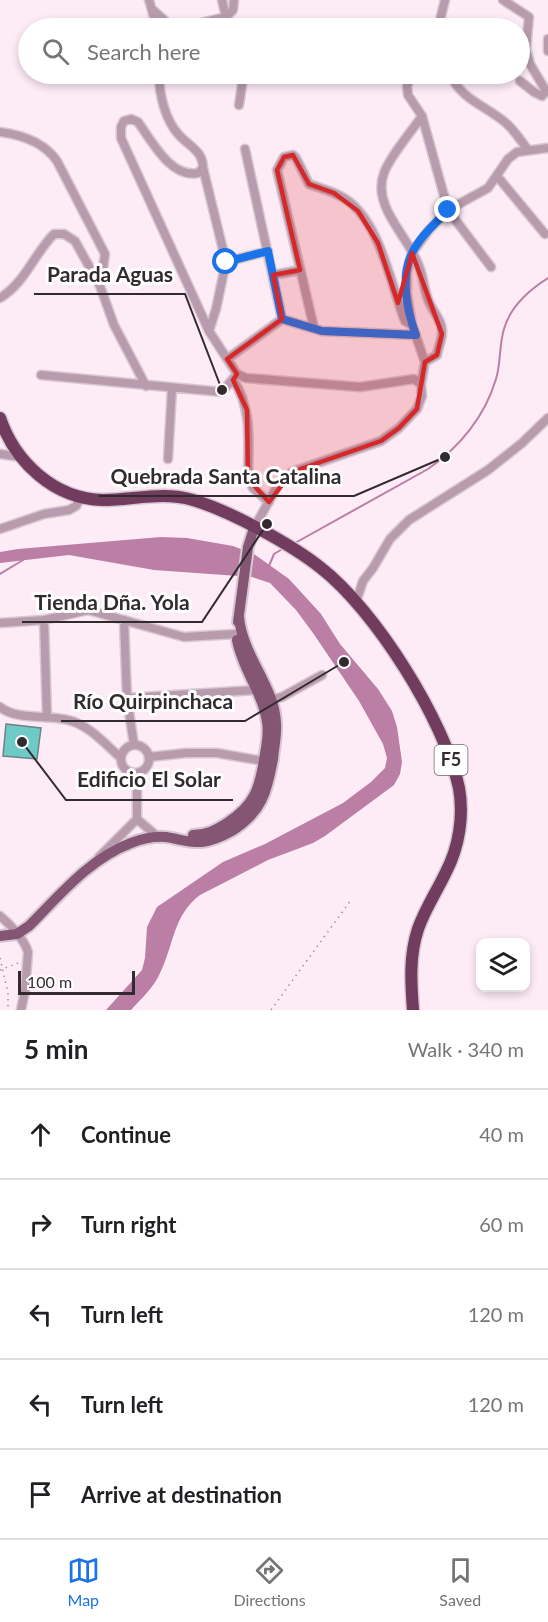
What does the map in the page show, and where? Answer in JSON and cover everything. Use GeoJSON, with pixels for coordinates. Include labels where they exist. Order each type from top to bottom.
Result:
{"type":"FeatureCollection","features":[{"type":"Feature","properties":{"kind":"highway","name":"F5"},"geometry":{"type":"LineString","coordinates":[[0,418],[11,444],[20,457],[44,480],[58,489],[81,497],[101,500],[178,497],[209,506],[300,552],[322,568],[356,602],[393,652],[423,699],[452,762],[459,791],[459,834],[453,856],[429,903],[413,946],[411,972],[413,1010]]}},
{"type":"Feature","properties":{"kind":"main road"},"geometry":{"type":"LineString","coordinates":[[254,528],[248,547],[236,634],[237,644],[260,687]]}},
{"type":"Feature","properties":{"kind":"main road"},"geometry":{"type":"LineString","coordinates":[[9,936],[29,926],[94,862],[131,843],[162,838],[202,842],[221,837],[251,816],[262,801],[268,787],[268,762],[276,722],[243,641],[239,617]]}},
{"type":"Feature","properties":{"kind":"street"},"geometry":{"type":"LineString","coordinates":[[149,0],[155,18]]}},
{"type":"Feature","properties":{"kind":"street"},"geometry":{"type":"LineString","coordinates":[[222,0],[226,17]]}},
{"type":"Feature","properties":{"kind":"street"},"geometry":{"type":"LineString","coordinates":[[222,18],[233,10],[234,0]]}},
{"type":"Feature","properties":{"kind":"street"},"geometry":{"type":"LineString","coordinates":[[440,18],[445,0]]}},
{"type":"Feature","properties":{"kind":"street"},"geometry":{"type":"LineString","coordinates":[[503,0],[529,18]]}},
{"type":"Feature","properties":{"kind":"street"},"geometry":{"type":"LineString","coordinates":[[153,10],[162,18]]}},
{"type":"Feature","properties":{"kind":"street"},"geometry":{"type":"LineString","coordinates":[[548,39],[548,51]]}},
{"type":"Feature","properties":{"kind":"street"},"geometry":{"type":"LineString","coordinates":[[524,84],[542,96],[546,91],[530,64]]}},
{"type":"Feature","properties":{"kind":"street"},"geometry":{"type":"LineString","coordinates":[[160,84],[162,100],[170,121],[179,135],[196,150],[203,160],[226,262],[216,309],[208,331]]}},
{"type":"Feature","properties":{"kind":"street"},"geometry":{"type":"LineString","coordinates":[[239,105],[242,84]]}},
{"type":"Feature","properties":{"kind":"street"},"geometry":{"type":"LineString","coordinates":[[408,84],[408,95],[422,116],[448,210],[491,267]]}},
{"type":"Feature","properties":{"kind":"street"},"geometry":{"type":"LineString","coordinates":[[455,84],[468,97],[509,125],[528,150]]}},
{"type":"Feature","properties":{"kind":"street"},"geometry":{"type":"LineString","coordinates":[[422,116],[389,164],[382,184],[384,202],[420,269],[429,302],[441,324],[442,333],[437,355],[425,362]]}},
{"type":"Feature","properties":{"kind":"street"},"geometry":{"type":"LineString","coordinates":[[203,168],[198,173],[183,172],[169,162],[138,122],[131,119],[124,121],[121,127],[121,138],[208,331],[227,359],[242,393],[247,410],[248,479],[253,489],[269,502]]}},
{"type":"Feature","properties":{"kind":"street"},"geometry":{"type":"LineString","coordinates":[[0,132],[38,142],[57,161],[105,254],[103,269],[97,281]]}},
{"type":"Feature","properties":{"kind":"street"},"geometry":{"type":"LineString","coordinates":[[254,528],[278,485],[292,472],[381,441],[399,428],[417,409],[422,396],[421,384],[425,362],[412,325],[406,294],[407,272],[412,253],[448,210],[488,188],[508,159],[517,152],[548,148]]}},
{"type":"Feature","properties":{"kind":"street"},"geometry":{"type":"LineString","coordinates":[[245,149],[282,319]]}},
{"type":"Feature","properties":{"kind":"street"},"geometry":{"type":"LineString","coordinates":[[314,328],[277,170],[284,157],[293,155],[297,158],[303,176],[309,184],[334,193],[350,202],[358,210],[378,243],[405,321],[412,325]]}},
{"type":"Feature","properties":{"kind":"street"},"geometry":{"type":"LineString","coordinates":[[497,176],[545,234]]}},
{"type":"Feature","properties":{"kind":"street"},"geometry":{"type":"LineString","coordinates":[[0,298],[11,292],[54,234],[64,234],[75,241],[97,281],[114,325],[146,386]]}},
{"type":"Feature","properties":{"kind":"street"},"geometry":{"type":"LineString","coordinates":[[226,262],[268,251]]}},
{"type":"Feature","properties":{"kind":"street"},"geometry":{"type":"LineString","coordinates":[[273,274],[300,270]]}},
{"type":"Feature","properties":{"kind":"street"},"geometry":{"type":"LineString","coordinates":[[227,359],[282,319]]}},
{"type":"Feature","properties":{"kind":"street"},"geometry":{"type":"LineString","coordinates":[[282,319],[322,331],[416,335]]}},
{"type":"Feature","properties":{"kind":"street"},"geometry":{"type":"LineString","coordinates":[[41,375],[222,392],[235,377]]}},
{"type":"Feature","properties":{"kind":"street"},"geometry":{"type":"LineString","coordinates":[[235,377],[360,387],[414,379],[421,384]]}},
{"type":"Feature","properties":{"kind":"street"},"geometry":{"type":"LineString","coordinates":[[168,459],[172,388]]}},
{"type":"Feature","properties":{"kind":"street"},"geometry":{"type":"LineString","coordinates":[[356,602],[363,581],[390,539],[409,520],[488,470],[522,443],[548,418]]}},
{"type":"Feature","properties":{"kind":"street"},"geometry":{"type":"LineString","coordinates":[[0,454],[20,457]]}},
{"type":"Feature","properties":{"kind":"street"},"geometry":{"type":"LineString","coordinates":[[0,529],[44,514],[69,510],[76,506],[81,497]]}},
{"type":"Feature","properties":{"kind":"street"},"geometry":{"type":"LineString","coordinates":[[0,623],[44,620],[88,610],[184,637],[236,634]]}},
{"type":"Feature","properties":{"kind":"street"},"geometry":{"type":"LineString","coordinates":[[44,620],[47,717]]}},
{"type":"Feature","properties":{"kind":"street"},"geometry":{"type":"LineString","coordinates":[[124,620],[127,698],[134,745]]}},
{"type":"Feature","properties":{"kind":"street"},"geometry":{"type":"LineString","coordinates":[[266,701],[282,697],[322,675]]}},
{"type":"Feature","properties":{"kind":"street"},"geometry":{"type":"LineString","coordinates":[[127,698],[260,687]]}},
{"type":"Feature","properties":{"kind":"street"},"geometry":{"type":"LineString","coordinates":[[0,707],[17,714],[68,720],[85,726],[121,758],[126,769],[137,773]]}},
{"type":"Feature","properties":{"kind":"street"},"geometry":{"type":"LineString","coordinates":[[121,758],[125,750],[134,745],[142,747],[149,757],[148,766],[137,773]]}},
{"type":"Feature","properties":{"kind":"street"},"geometry":{"type":"LineString","coordinates":[[149,757],[186,753],[217,753],[268,762]]}},
{"type":"Feature","properties":{"kind":"street"},"geometry":{"type":"LineString","coordinates":[[94,862],[137,819],[137,773]]}},
{"type":"Feature","properties":{"kind":"street"},"geometry":{"type":"LineString","coordinates":[[137,819],[162,838]]}},
{"type":"Feature","properties":{"kind":"street"},"geometry":{"type":"LineString","coordinates":[[0,916],[9,936],[26,946],[28,960],[21,1010]]}},
{"type":"Feature","properties":{"kind":"path"},"geometry":{"type":"LineString","coordinates":[[271,1010],[351,900]]}},
{"type":"Feature","properties":{"kind":"path"},"geometry":{"type":"LineString","coordinates":[[0,958],[8,993],[8,1010]]}},
{"type":"Feature","properties":{"kind":"path"},"geometry":{"type":"LineString","coordinates":[[3,969],[17,965]]}},
{"type":"Feature","properties":{"kind":"highlighted area"},"geometry":{"type":"Polygon","coordinates":[[[293,155],[309,184],[334,193],[358,211],[378,243],[398,303],[412,253],[442,334],[437,355],[425,362],[417,409],[399,428],[381,441],[292,472],[269,502],[248,479],[247,410],[233,380],[237,374],[227,359],[282,319],[273,275],[300,270],[277,170],[284,157],[293,155]]]}},
{"type":"Feature","properties":{"kind":"shaded area"},"geometry":{"type":"Polygon","coordinates":[[[161,537],[187,538],[233,546],[254,554],[289,579],[321,614],[340,644],[378,689],[392,711],[397,727],[402,762],[400,774],[394,785],[325,836],[268,860],[200,895],[191,903],[179,921],[165,962],[151,988],[131,1010],[106,1010],[142,970],[147,927],[157,907],[223,862],[265,844],[343,803],[385,768],[387,758],[383,744],[359,701],[296,610],[270,583],[252,577],[154,570],[69,555],[0,563],[0,552],[18,549],[161,537]]]}},
{"type":"Feature","properties":{"kind":"building"},"geometry":{"type":"Polygon","coordinates":[[[6,724],[41,728],[37,759],[3,756],[6,724]]]}},
{"type":"Feature","properties":{"kind":"waterway"},"geometry":{"type":"LineString","coordinates":[[295,543],[428,469],[461,441],[478,418],[491,393],[498,373],[502,335],[511,313],[527,294],[548,278]]}},
{"type":"Feature","properties":{"kind":"waterway"},"geometry":{"type":"LineString","coordinates":[[269,566],[274,554],[284,548]]}},
{"type":"Feature","properties":{"kind":"waterway"},"geometry":{"type":"LineString","coordinates":[[0,574],[23,560]]}},
{"type":"Feature","properties":{"kind":"place","name":"Parada Aguas"},"geometry":{"type":"Point","coordinates":[222,390]}},
{"type":"Feature","properties":{"kind":"place","name":"Quebrada Santa Catalina"},"geometry":{"type":"Point","coordinates":[445,457]}},
{"type":"Feature","properties":{"kind":"place","name":"Tienda Dña. Yola"},"geometry":{"type":"Point","coordinates":[267,524]}},
{"type":"Feature","properties":{"kind":"place","name":"Río Quirpinchaca"},"geometry":{"type":"Point","coordinates":[344,662]}},
{"type":"Feature","properties":{"kind":"place","name":"Edificio El Solar"},"geometry":{"type":"Point","coordinates":[22,742]}},
{"type":"Feature","properties":{"kind":"route"},"geometry":{"type":"LineString","coordinates":[[226,262],[268,251],[282,319],[322,331],[416,335],[406,294],[407,272],[412,253],[448,210]]}}]}
